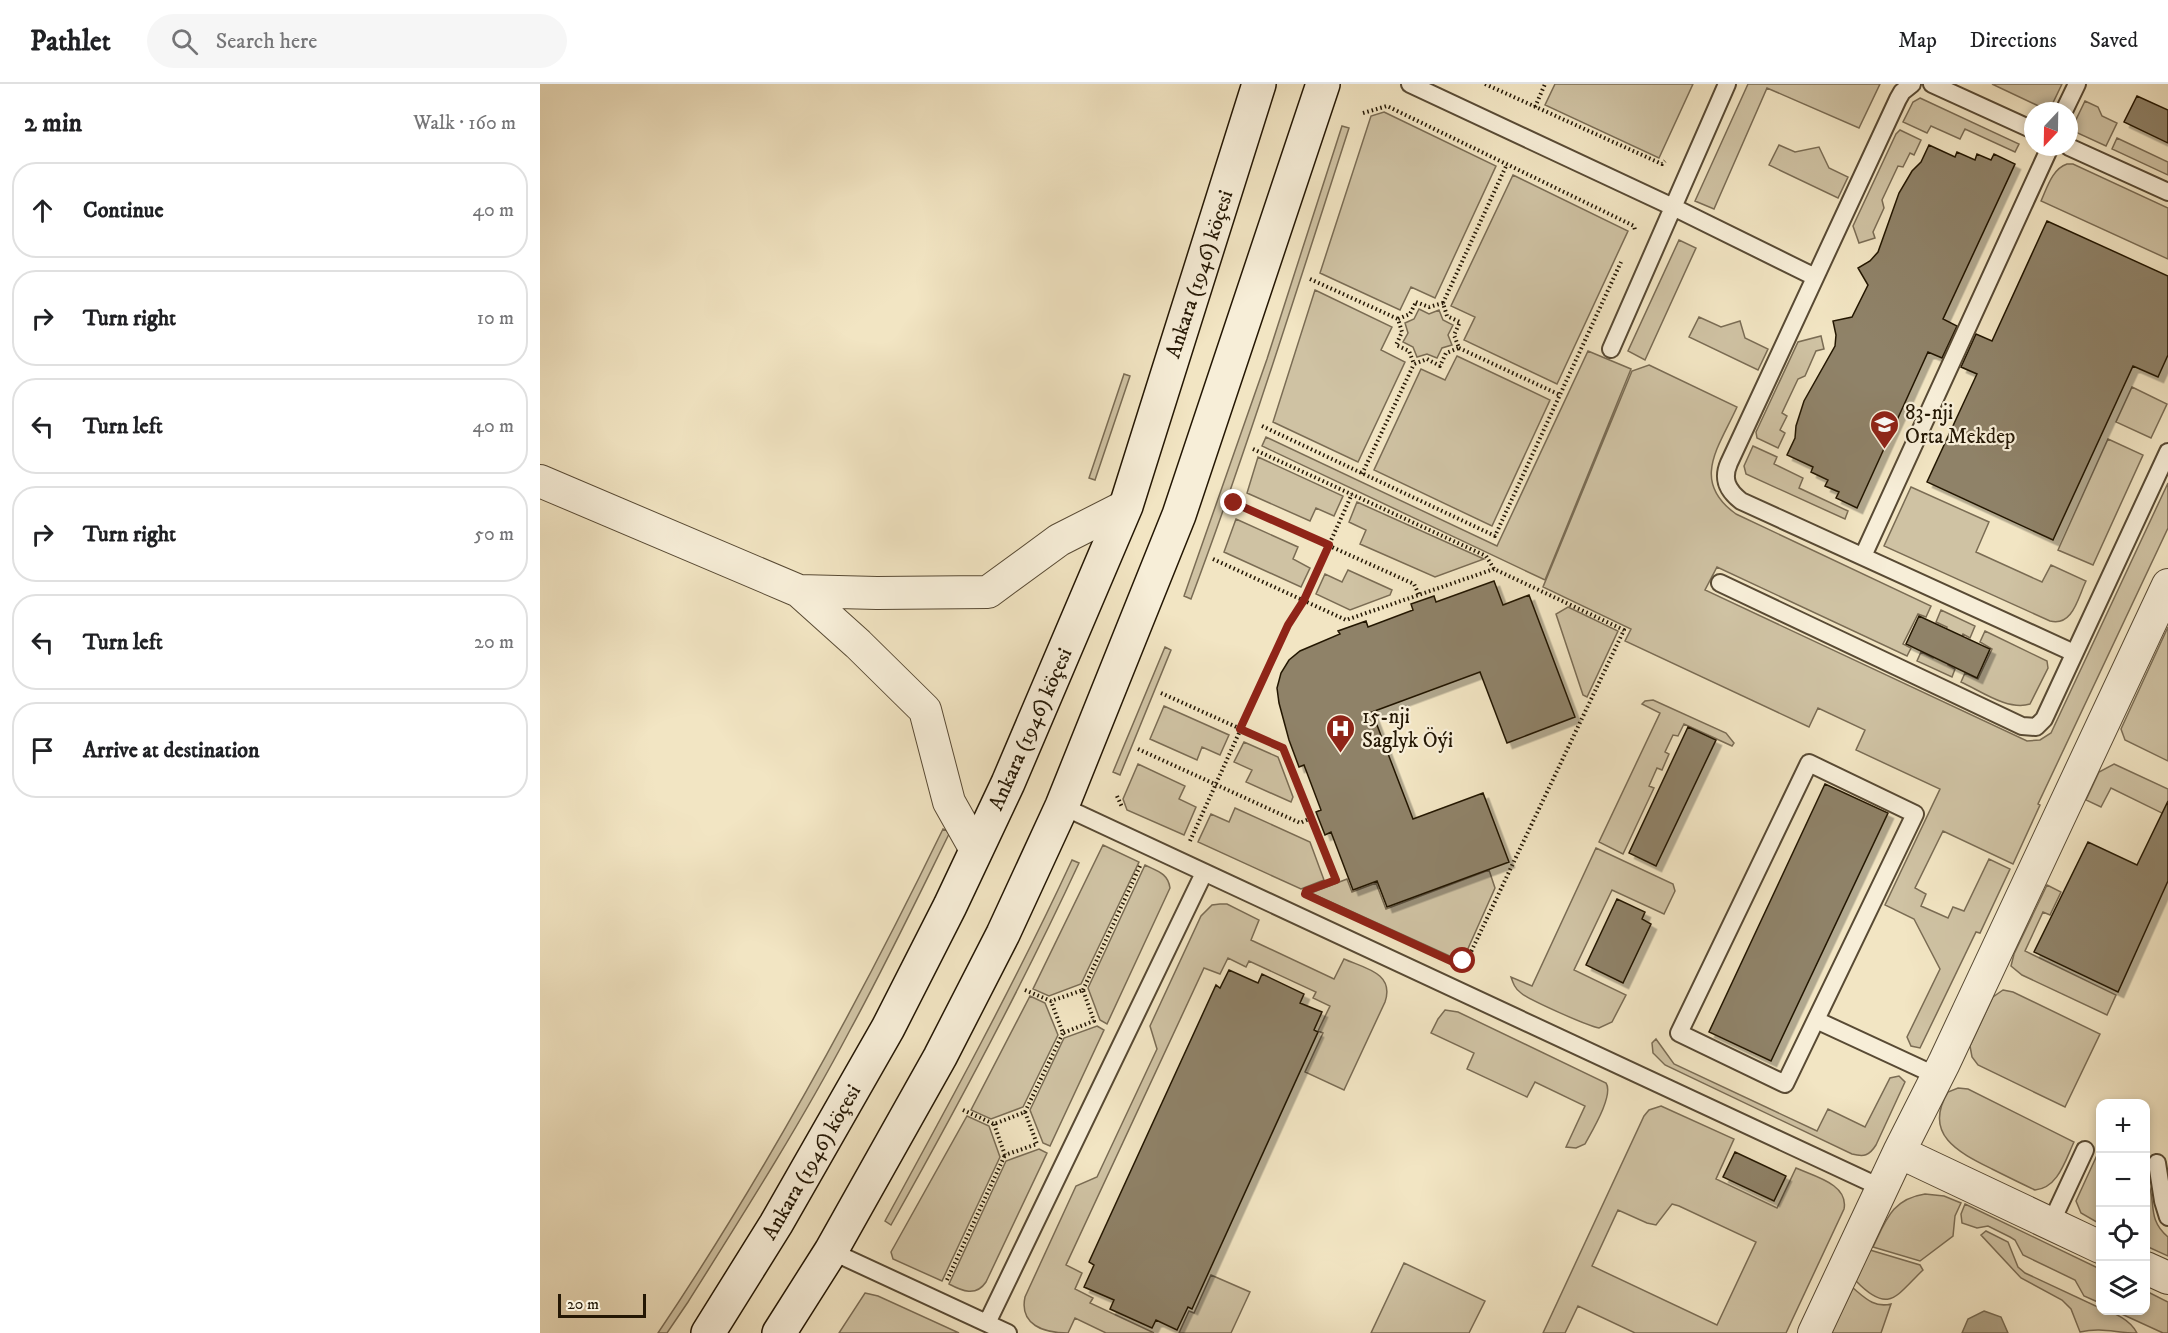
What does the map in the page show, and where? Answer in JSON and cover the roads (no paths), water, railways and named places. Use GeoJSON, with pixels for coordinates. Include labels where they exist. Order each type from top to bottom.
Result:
{"type":"FeatureCollection","features":[{"type":"Feature","properties":{"kind":"main road","name":"Ankara (1946) köçesi"},"geometry":{"type":"LineString","coordinates":[[708,1333],[776,1224],[888,1028],[1008,783],[1126,506],[1259,84]]}},
{"type":"Feature","properties":{"kind":"main road"},"geometry":{"type":"LineString","coordinates":[[778,1333],[831,1251],[940,1057],[1003,934],[1062,806],[1179,515],[1323,84]]}},
{"type":"Feature","properties":{"kind":"street"},"geometry":{"type":"LineString","coordinates":[[540,480],[799,591],[858,644],[925,710],[949,802],[976,850]]}},
{"type":"Feature","properties":{"kind":"street"},"geometry":{"type":"LineString","coordinates":[[799,591],[988,592],[1059,540],[1126,506]]}},
{"type":"Feature","properties":{"kind":"street"},"geometry":{"type":"LineString","coordinates":[[1814,1333],[2168,585]]}},
{"type":"Feature","properties":{"kind":"street"},"geometry":{"type":"LineString","coordinates":[[1899,1152],[2096,1245]]}},
{"type":"Feature","properties":{"kind":"street"},"geometry":{"type":"LineString","coordinates":[[2150,1270],[2168,1278]]}},
{"type":"Feature","properties":{"kind":"lane"},"geometry":{"type":"LineString","coordinates":[[1410,84],[1673,207],[1815,277]]}},
{"type":"Feature","properties":{"kind":"lane"},"geometry":{"type":"LineString","coordinates":[[1611,349],[1727,84]]}},
{"type":"Feature","properties":{"kind":"lane"},"geometry":{"type":"LineString","coordinates":[[1912,84],[1902,92],[1898,99],[1724,473],[1726,482],[1731,493],[1741,501],[2074,653]]}},
{"type":"Feature","properties":{"kind":"lane"},"geometry":{"type":"LineString","coordinates":[[1932,84],[2024,126]]}},
{"type":"Feature","properties":{"kind":"lane"},"geometry":{"type":"LineString","coordinates":[[2068,102],[2077,84]]}},
{"type":"Feature","properties":{"kind":"lane"},"geometry":{"type":"LineString","coordinates":[[2078,151],[2168,192]]}},
{"type":"Feature","properties":{"kind":"lane"},"geometry":{"type":"LineString","coordinates":[[1863,556],[2046,156]]}},
{"type":"Feature","properties":{"kind":"lane"},"geometry":{"type":"LineString","coordinates":[[1720,583],[2022,726],[2036,727],[2044,719],[2168,452]]}},
{"type":"Feature","properties":{"kind":"lane"},"geometry":{"type":"LineString","coordinates":[[1809,763],[1915,814],[1816,1020],[1785,1084],[1679,1033],[1809,763]]}},
{"type":"Feature","properties":{"kind":"lane"},"geometry":{"type":"LineString","coordinates":[[1062,806],[1882,1188]]}},
{"type":"Feature","properties":{"kind":"lane"},"geometry":{"type":"LineString","coordinates":[[987,1323],[1204,873]]}},
{"type":"Feature","properties":{"kind":"lane"},"geometry":{"type":"LineString","coordinates":[[1816,1020],[1937,1076]]}},
{"type":"Feature","properties":{"kind":"lane"},"geometry":{"type":"LineString","coordinates":[[2050,1223],[2085,1150]]}},
{"type":"Feature","properties":{"kind":"lane"},"geometry":{"type":"LineString","coordinates":[[2157,1163],[2163,1202],[2168,1217]]}},
{"type":"Feature","properties":{"kind":"lane"},"geometry":{"type":"LineString","coordinates":[[831,1251],[1008,1333]]}},
{"type":"Feature","properties":{"kind":"place","name":"83-nji Orta Mekdep"},"geometry":{"type":"Point","coordinates":[1884,450]}},
{"type":"Feature","properties":{"kind":"place","name":"15-nji Saglyk Öýi"},"geometry":{"type":"Point","coordinates":[1341,754]}}]}
